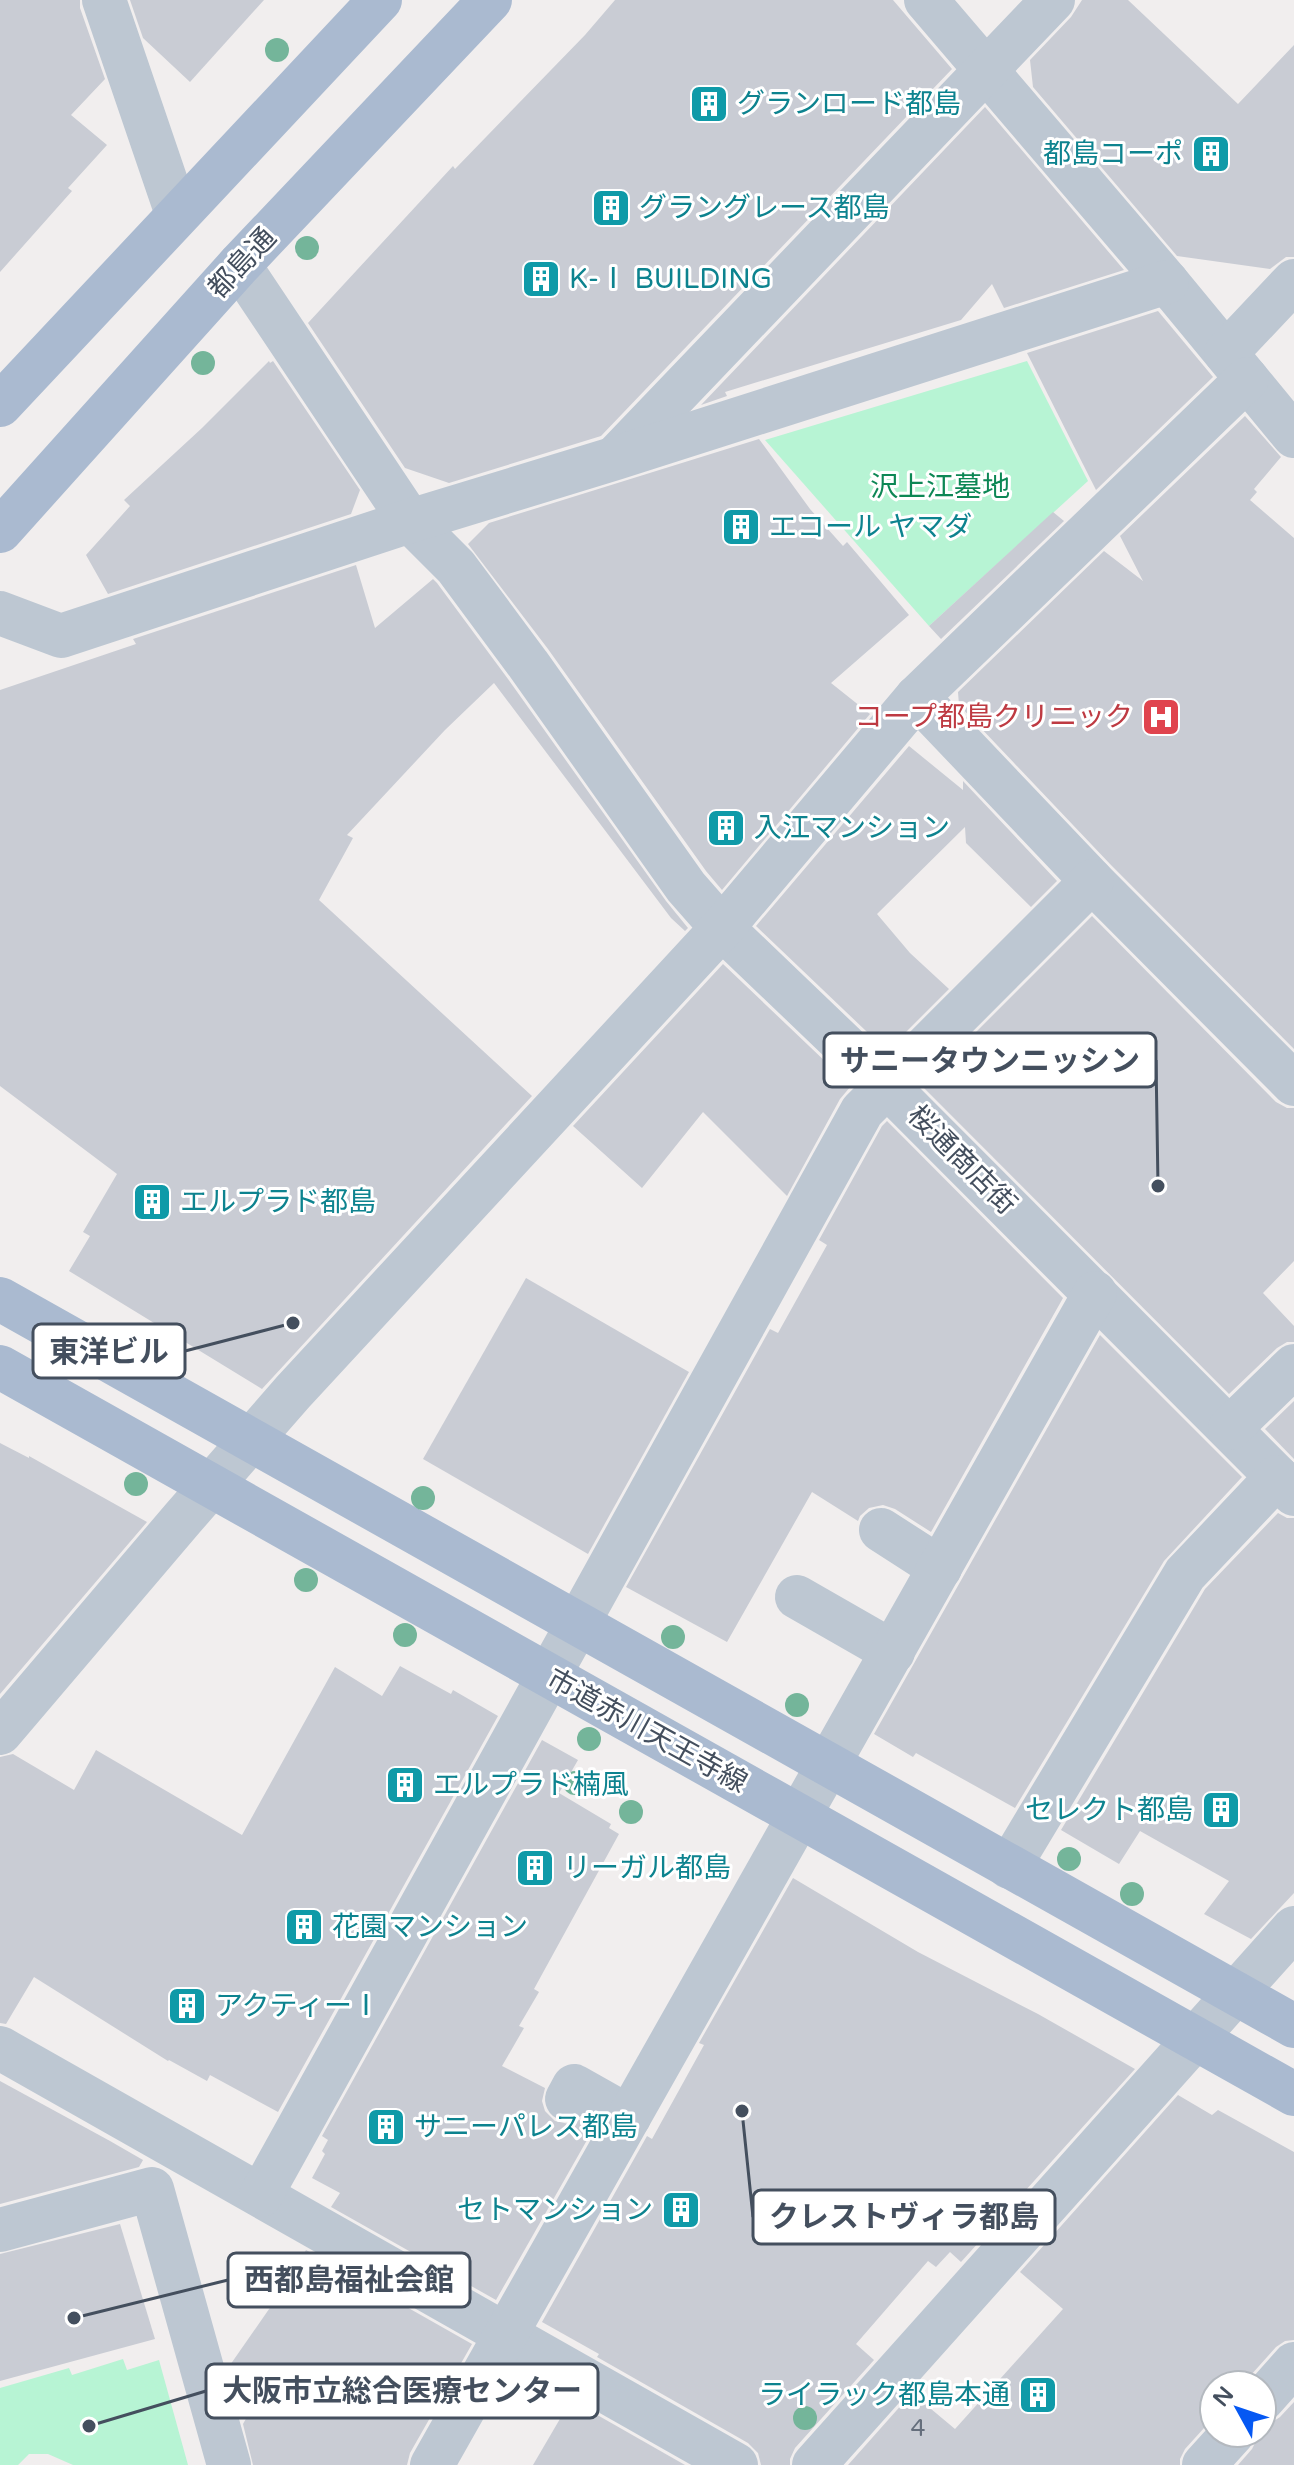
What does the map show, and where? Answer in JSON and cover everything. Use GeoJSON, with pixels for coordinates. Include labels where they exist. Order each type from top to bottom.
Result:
{"type":"FeatureCollection","features":[{"type":"Feature","properties":{"kind":"main road"},"geometry":{"type":"LineString","coordinates":[[0,405],[380,0]]}},
{"type":"Feature","properties":{"kind":"main road","name":"都島通"},"geometry":{"type":"LineString","coordinates":[[0,531],[239,265],[490,0]]}},
{"type":"Feature","properties":{"kind":"main road"},"geometry":{"type":"LineString","coordinates":[[0,1299],[1294,2026]]}},
{"type":"Feature","properties":{"kind":"main road","name":"市道赤川天王寺線"},"geometry":{"type":"LineString","coordinates":[[0,1367],[1294,2094]]}},
{"type":"Feature","properties":{"kind":"street"},"geometry":{"type":"LineString","coordinates":[[104,0],[177,214]]}},
{"type":"Feature","properties":{"kind":"street"},"geometry":{"type":"LineString","coordinates":[[926,0],[1294,436]]}},
{"type":"Feature","properties":{"kind":"street"},"geometry":{"type":"LineString","coordinates":[[616,458],[1053,0]]}},
{"type":"Feature","properties":{"kind":"street","name":"桜通商店街"},"geometry":{"type":"LineString","coordinates":[[239,265],[410,521],[456,567],[686,887],[722,928],[886,1085],[1286,1485]]}},
{"type":"Feature","properties":{"kind":"street"},"geometry":{"type":"LineString","coordinates":[[0,1733],[251,1439],[722,928],[917,697],[1236,366],[1294,281]]}},
{"type":"Feature","properties":{"kind":"street"},"geometry":{"type":"LineString","coordinates":[[0,613],[61,636],[410,521],[1167,282]]}},
{"type":"Feature","properties":{"kind":"street"},"geometry":{"type":"LineString","coordinates":[[917,697],[1092,881],[1294,1084]]}},
{"type":"Feature","properties":{"kind":"street"},"geometry":{"type":"LineString","coordinates":[[261,2195],[862,1111],[1092,881]]}},
{"type":"Feature","properties":{"kind":"street"},"geometry":{"type":"LineString","coordinates":[[432,2465],[1095,1293]]}},
{"type":"Feature","properties":{"kind":"street"},"geometry":{"type":"LineString","coordinates":[[1230,1428],[1294,1366]]}},
{"type":"Feature","properties":{"kind":"street"},"geometry":{"type":"LineString","coordinates":[[1009,1867],[1185,1574],[1286,1485]]}},
{"type":"Feature","properties":{"kind":"street"},"geometry":{"type":"LineString","coordinates":[[881,1530],[940,1568]]}},
{"type":"Feature","properties":{"kind":"street"},"geometry":{"type":"LineString","coordinates":[[797,1597],[893,1652]]}},
{"type":"Feature","properties":{"kind":"street"},"geometry":{"type":"LineString","coordinates":[[814,2465],[1294,1928]]}},
{"type":"Feature","properties":{"kind":"street"},"geometry":{"type":"LineString","coordinates":[[0,2048],[736,2465]]}},
{"type":"Feature","properties":{"kind":"street"},"geometry":{"type":"LineString","coordinates":[[567,2099],[574,2086],[629,2117]]}},
{"type":"Feature","properties":{"kind":"street"},"geometry":{"type":"LineString","coordinates":[[0,2230],[152,2189],[176,2147]]}},
{"type":"Feature","properties":{"kind":"street"},"geometry":{"type":"LineString","coordinates":[[152,2189],[229,2465]]}},
{"type":"Feature","properties":{"kind":"street"},"geometry":{"type":"LineString","coordinates":[[1278,2382],[1294,2364]]}},
{"type":"Feature","properties":{"kind":"street"},"geometry":{"type":"LineString","coordinates":[[1204,2465],[1218,2449]]}},
{"type":"Feature","properties":{"kind":"green space","name":"沢上江墓地"},"geometry":{"type":"Polygon","coordinates":[[[1027,361],[1088,481],[929,626],[765,440],[1027,361]]]}},
{"type":"Feature","properties":{"kind":"green space"},"geometry":{"type":"Polygon","coordinates":[[[123,2359],[127,2370],[159,2360],[188,2465],[73,2465],[48,2454],[29,2454],[18,2465],[0,2465],[0,2388],[69,2368],[72,2375],[123,2359]]]}},
{"type":"Feature","properties":{"kind":"building"},"geometry":{"type":"Polygon","coordinates":[[[0,0],[80,0],[80,8],[105,79],[71,115],[107,145],[68,188],[72,191],[0,272],[0,0]]]}},
{"type":"Feature","properties":{"kind":"building"},"geometry":{"type":"Polygon","coordinates":[[[130,0],[264,0],[190,82],[143,38],[130,0]]]}},
{"type":"Feature","properties":{"kind":"building"},"geometry":{"type":"Polygon","coordinates":[[[615,0],[893,0],[952,69],[601,436],[449,483],[405,468],[308,323],[453,166],[455,169],[615,0]]]}},
{"type":"Feature","properties":{"kind":"building","name":"都島コーポ"},"geometry":{"type":"Polygon","coordinates":[[[1082,0],[1128,0],[1238,104],[1294,45],[1294,257],[1286,257],[1270,269],[1177,256],[1033,87],[1030,60],[1071,17],[1082,0]]]}},
{"type":"Feature","properties":{"kind":"building"},"geometry":{"type":"Polygon","coordinates":[[[985,107],[1124,270],[1004,308],[992,284],[961,320],[725,392],[727,396],[701,405],[985,107]]]}},
{"type":"Feature","properties":{"kind":"building"},"geometry":{"type":"Polygon","coordinates":[[[1158,311],[1213,377],[1096,490],[1027,353],[1158,311]]]}},
{"type":"Feature","properties":{"kind":"building"},"geometry":{"type":"Polygon","coordinates":[[[269,361],[273,361],[360,490],[351,514],[108,594],[86,555],[130,506],[124,500],[269,361]]]}},
{"type":"Feature","properties":{"kind":"building"},"geometry":{"type":"Polygon","coordinates":[[[1245,416],[1281,457],[1254,489],[1257,492],[1250,500],[1294,538],[1294,1049],[1110,864],[959,705],[958,692],[1104,551],[1143,581],[1120,536],[1245,416]]]}},
{"type":"Feature","properties":{"kind":"building"},"geometry":{"type":"Polygon","coordinates":[[[759,439],[810,509],[843,546],[847,542],[909,615],[831,683],[870,714],[722,890],[468,544],[489,523],[759,439]]]}},
{"type":"Feature","properties":{"kind":"building"},"geometry":{"type":"Polygon","coordinates":[[[1053,512],[1064,521],[941,639],[929,626],[1053,512]]]}},
{"type":"Feature","properties":{"kind":"building"},"geometry":{"type":"Polygon","coordinates":[[[356,565],[375,628],[433,579],[437,583],[688,928],[685,931],[671,918],[494,683],[445,730],[347,835],[353,838],[319,900],[532,1096],[262,1389],[69,1271],[90,1236],[83,1232],[117,1174],[0,1086],[0,690],[136,644],[133,639],[356,565]]]}},
{"type":"Feature","properties":{"kind":"building"},"geometry":{"type":"Polygon","coordinates":[[[909,746],[963,790],[963,781],[1057,881],[1031,907],[966,843],[965,827],[877,914],[910,953],[949,989],[887,1051],[756,926],[909,746]]]}},
{"type":"Feature","properties":{"kind":"building"},"geometry":{"type":"Polygon","coordinates":[[[1092,916],[1276,1102],[1294,1108],[1294,1261],[1263,1293],[1294,1326],[1294,1342],[1277,1348],[1229,1394],[922,1086],[1092,916]]]}},
{"type":"Feature","properties":{"kind":"building"},"geometry":{"type":"Polygon","coordinates":[[[723,964],[851,1086],[840,1099],[787,1196],[703,1112],[642,1188],[573,1126],[723,964]]]}},
{"type":"Feature","properties":{"kind":"building"},"geometry":{"type":"Polygon","coordinates":[[[887,1121],[1063,1298],[931,1532],[883,1505],[869,1508],[858,1521],[812,1492],[727,1642],[626,1587],[770,1329],[778,1333],[827,1245],[819,1240],[887,1121]]]}},
{"type":"Feature","properties":{"kind":"building"},"geometry":{"type":"Polygon","coordinates":[[[526,1278],[689,1372],[588,1554],[423,1459],[526,1278]]]}},
{"type":"Feature","properties":{"kind":"building"},"geometry":{"type":"Polygon","coordinates":[[[1100,1335],[1242,1477],[1164,1561],[1015,1808],[916,1753],[913,1757],[874,1734],[1100,1335]]]}},
{"type":"Feature","properties":{"kind":"building"},"geometry":{"type":"Polygon","coordinates":[[[1294,1401],[1294,1459],[1265,1429],[1294,1401]]]}},
{"type":"Feature","properties":{"kind":"building"},"geometry":{"type":"Polygon","coordinates":[[[0,1443],[147,1522],[0,1694],[0,1443]]]}},
{"type":"Feature","properties":{"kind":"building"},"geometry":{"type":"Polygon","coordinates":[[[1278,1513],[1294,1518],[1294,1893],[1251,1939],[1204,1914],[1229,1881],[1140,1831],[1119,1864],[1061,1830],[1205,1589],[1278,1513]]]}},
{"type":"Feature","properties":{"kind":"building"},"geometry":{"type":"Polygon","coordinates":[[[400,1666],[451,1694],[453,1690],[498,1716],[278,2112],[210,2075],[207,2081],[168,2061],[34,1977],[6,2024],[0,2023],[0,1757],[13,1754],[74,1790],[96,1750],[242,1835],[335,1667],[382,1696],[400,1666]]]}},
{"type":"Feature","properties":{"kind":"building"},"geometry":{"type":"Polygon","coordinates":[[[542,1740],[578,1760],[559,1793],[611,1824],[609,1828],[619,1834],[534,1989],[539,1992],[519,2026],[524,2028],[502,2066],[545,2088],[542,2101],[545,2111],[555,2121],[569,2124],[582,2119],[595,2126],[496,2300],[331,2207],[340,2193],[312,2178],[325,2154],[322,2151],[328,2140],[322,2136],[542,1740]]]}},
{"type":"Feature","properties":{"kind":"building"},"geometry":{"type":"Polygon","coordinates":[[[793,1878],[918,1952],[1135,2069],[961,2262],[950,2252],[936,2267],[928,2261],[856,2344],[874,2360],[795,2448],[790,2465],[761,2465],[758,2453],[748,2443],[542,2322],[647,2136],[652,2139],[704,2045],[699,2043],[793,1878]]]}},
{"type":"Feature","properties":{"kind":"building"},"geometry":{"type":"Polygon","coordinates":[[[0,2081],[143,2160],[139,2167],[0,2204],[0,2081]]]}},
{"type":"Feature","properties":{"kind":"building"},"geometry":{"type":"Polygon","coordinates":[[[1178,2095],[1212,2115],[1218,2110],[1294,2152],[1294,2340],[1276,2347],[1256,2369],[1198,2369],[1198,2435],[1185,2449],[1180,2465],[848,2465],[912,2393],[955,2429],[1063,2309],[1020,2272],[1178,2095]]]}},
{"type":"Feature","properties":{"kind":"building"},"geometry":{"type":"Polygon","coordinates":[[[120,2224],[155,2339],[0,2381],[0,2254],[120,2224]]]}},
{"type":"Feature","properties":{"kind":"building"},"geometry":{"type":"Polygon","coordinates":[[[306,2250],[472,2344],[410,2453],[407,2465],[253,2465],[243,2424],[252,2408],[236,2396],[232,2384],[235,2381],[228,2368],[306,2250]]]}},
{"type":"Feature","properties":{"kind":"building"},"geometry":{"type":"Polygon","coordinates":[[[571,2400],[685,2465],[533,2465],[571,2400]]]}},
{"type":"Feature","properties":{"kind":"building"},"geometry":{"type":"Polygon","coordinates":[[[1294,2402],[1294,2465],[1238,2465],[1252,2449],[1278,2449],[1280,2417],[1294,2402]]]}},
{"type":"Feature","properties":{"kind":"place","name":"グランロード都島"},"geometry":{"type":"Point","coordinates":[709,104]}},
{"type":"Feature","properties":{"kind":"place","name":"都島コーポ"},"geometry":{"type":"Point","coordinates":[1211,154]}},
{"type":"Feature","properties":{"kind":"place","name":"グラングレース都島"},"geometry":{"type":"Point","coordinates":[611,208]}},
{"type":"Feature","properties":{"kind":"place","name":"K-Ⅰ BUILDING"},"geometry":{"type":"Point","coordinates":[541,279]}},
{"type":"Feature","properties":{"kind":"place","name":"エコール ヤマダ"},"geometry":{"type":"Point","coordinates":[741,527]}},
{"type":"Feature","properties":{"kind":"place","name":"コープ都島クリニック"},"geometry":{"type":"Point","coordinates":[1161,717]}},
{"type":"Feature","properties":{"kind":"place","name":"入江マンション"},"geometry":{"type":"Point","coordinates":[726,828]}},
{"type":"Feature","properties":{"kind":"place","name":"サニータウンニッシン"},"geometry":{"type":"Point","coordinates":[1158,1186]}},
{"type":"Feature","properties":{"kind":"place","name":"エルプラド都島"},"geometry":{"type":"Point","coordinates":[152,1202]}},
{"type":"Feature","properties":{"kind":"place","name":"東洋ビル"},"geometry":{"type":"Point","coordinates":[293,1323]}},
{"type":"Feature","properties":{"kind":"place","name":"エルプラド楠風"},"geometry":{"type":"Point","coordinates":[405,1785]}},
{"type":"Feature","properties":{"kind":"place","name":"セレクト都島"},"geometry":{"type":"Point","coordinates":[1221,1810]}},
{"type":"Feature","properties":{"kind":"place","name":"リーガル都島"},"geometry":{"type":"Point","coordinates":[535,1868]}},
{"type":"Feature","properties":{"kind":"place","name":"花園マンション"},"geometry":{"type":"Point","coordinates":[304,1927]}},
{"type":"Feature","properties":{"kind":"place","name":"アクティーⅠ"},"geometry":{"type":"Point","coordinates":[187,2006]}},
{"type":"Feature","properties":{"kind":"place","name":"クレストヴィラ都島"},"geometry":{"type":"Point","coordinates":[742,2111]}},
{"type":"Feature","properties":{"kind":"place","name":"サニーパレス都島"},"geometry":{"type":"Point","coordinates":[386,2127]}},
{"type":"Feature","properties":{"kind":"place","name":"セトマンション"},"geometry":{"type":"Point","coordinates":[681,2210]}},
{"type":"Feature","properties":{"kind":"place","name":"西都島福祉会館"},"geometry":{"type":"Point","coordinates":[74,2318]}},
{"type":"Feature","properties":{"kind":"place","name":"ライラック都島本通"},"geometry":{"type":"Point","coordinates":[1038,2395]}},
{"type":"Feature","properties":{"kind":"place","name":"大阪市立総合医療センター"},"geometry":{"type":"Point","coordinates":[89,2426]}}]}
